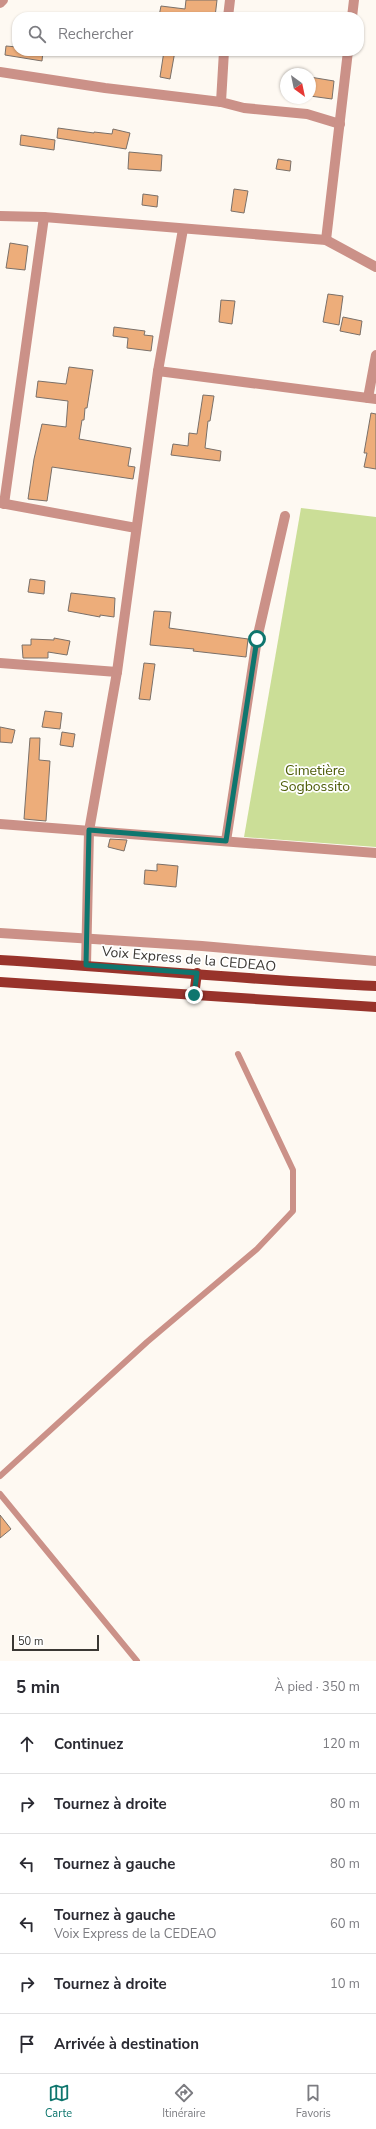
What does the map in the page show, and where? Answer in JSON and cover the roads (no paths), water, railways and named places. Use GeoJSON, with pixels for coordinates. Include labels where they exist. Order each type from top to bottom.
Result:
{"type":"FeatureCollection","features":[{"type":"Feature","properties":{"kind":"main road","name":"Voix Express de la CEDEAO"},"geometry":{"type":"LineString","coordinates":[[0,960],[376,986]]}},
{"type":"Feature","properties":{"kind":"main road"},"geometry":{"type":"LineString","coordinates":[[194,995],[197,973]]}},
{"type":"Feature","properties":{"kind":"main road"},"geometry":{"type":"LineString","coordinates":[[0,982],[376,1007]]}},
{"type":"Feature","properties":{"kind":"street"},"geometry":{"type":"LineString","coordinates":[[229,12],[230,0]]}},
{"type":"Feature","properties":{"kind":"street"},"geometry":{"type":"LineString","coordinates":[[353,12],[354,0]]}},
{"type":"Feature","properties":{"kind":"street"},"geometry":{"type":"LineString","coordinates":[[221,102],[224,56]]}},
{"type":"Feature","properties":{"kind":"street"},"geometry":{"type":"LineString","coordinates":[[326,240],[347,56]]}},
{"type":"Feature","properties":{"kind":"street"},"geometry":{"type":"LineString","coordinates":[[0,72],[105,88],[221,102],[244,108],[307,114],[340,124]]}},
{"type":"Feature","properties":{"kind":"street"},"geometry":{"type":"LineString","coordinates":[[0,216],[44,218],[326,240],[376,267]]}},
{"type":"Feature","properties":{"kind":"street"},"geometry":{"type":"LineString","coordinates":[[44,218],[2,504],[136,528]]}},
{"type":"Feature","properties":{"kind":"street"},"geometry":{"type":"LineString","coordinates":[[86,965],[89,830],[117,672],[158,371],[183,229]]}},
{"type":"Feature","properties":{"kind":"street"},"geometry":{"type":"LineString","coordinates":[[158,371],[372,398],[376,355]]}},
{"type":"Feature","properties":{"kind":"street"},"geometry":{"type":"LineString","coordinates":[[226,841],[257,639],[285,516]]}},
{"type":"Feature","properties":{"kind":"street"},"geometry":{"type":"LineString","coordinates":[[0,663],[117,672]]}},
{"type":"Feature","properties":{"kind":"street"},"geometry":{"type":"LineString","coordinates":[[0,824],[376,853]]}},
{"type":"Feature","properties":{"kind":"street"},"geometry":{"type":"LineString","coordinates":[[0,933],[87,940],[202,946],[376,961]]}},
{"type":"Feature","properties":{"kind":"lane"},"geometry":{"type":"LineString","coordinates":[[0,1476],[147,1342],[257,1249],[293,1211],[294,1170],[238,1054]]}},
{"type":"Feature","properties":{"kind":"lane"},"geometry":{"type":"LineString","coordinates":[[0,1494],[137,1661]]}},
{"type":"Feature","properties":{"kind":"park label","name":"Cimetière Sogbossito"},"geometry":{"type":"Point","coordinates":[315,778]}}]}
